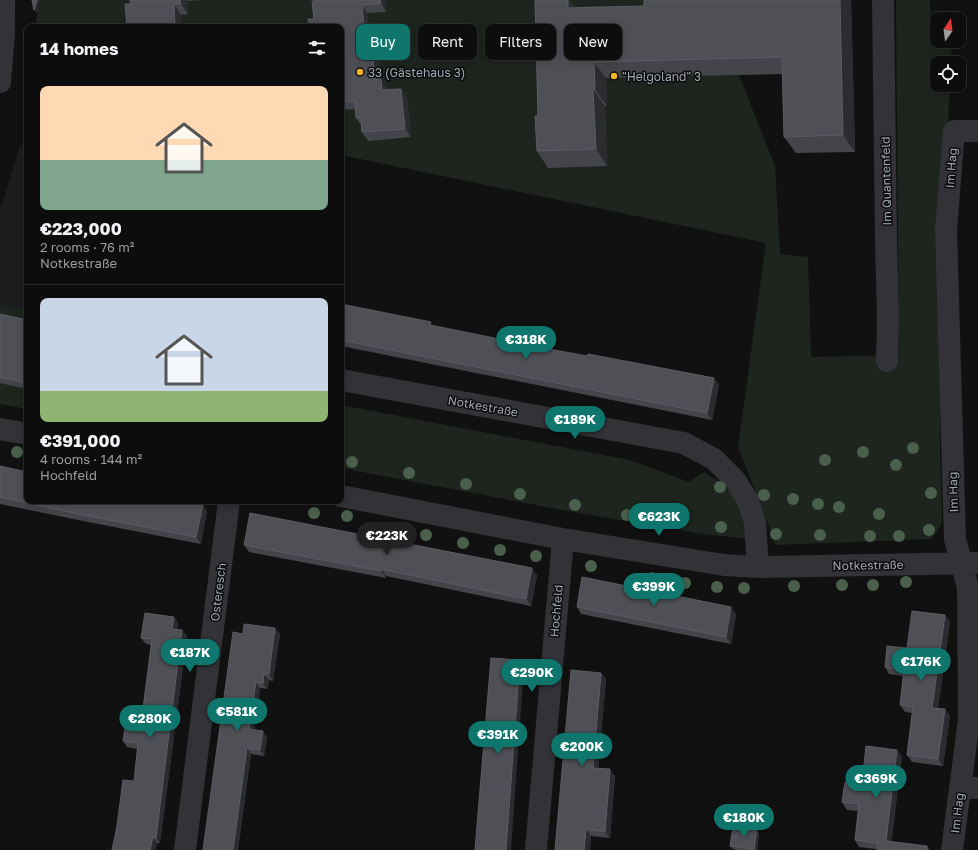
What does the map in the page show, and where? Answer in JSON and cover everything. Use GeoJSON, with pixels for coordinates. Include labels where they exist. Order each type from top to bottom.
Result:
{"type":"FeatureCollection","features":[{"type":"Feature","properties":{"kind":"street"},"geometry":{"type":"LineString","coordinates":[[0,82],[4,34],[4,0]]}},
{"type":"Feature","properties":{"kind":"street","name":"Im Quantenfeld"},"geometry":{"type":"LineString","coordinates":[[883,0],[888,320],[887,361]]}},
{"type":"Feature","properties":{"kind":"street","name":"Im Hag"},"geometry":{"type":"LineString","coordinates":[[952,850],[969,788],[968,588],[970,563],[955,539],[946,229],[954,131],[978,131]]}},
{"type":"Feature","properties":{"kind":"street","name":"Notkestraße"},"geometry":{"type":"LineString","coordinates":[[344,381],[684,443],[714,459],[735,480],[748,501],[754,522],[758,567]]}},
{"type":"Feature","properties":{"kind":"street"},"geometry":{"type":"LineString","coordinates":[[0,429],[24,433]]}},
{"type":"Feature","properties":{"kind":"street","name":"Notkestraße"},"geometry":{"type":"LineString","coordinates":[[344,497],[563,539],[724,565],[758,567],[970,563]]}},
{"type":"Feature","properties":{"kind":"street","name":"Osteresch"},"geometry":{"type":"LineString","coordinates":[[185,850],[229,504]]}},
{"type":"Feature","properties":{"kind":"street","name":"Hochfeld"},"geometry":{"type":"LineString","coordinates":[[536,850],[563,539]]}},
{"type":"Feature","properties":{"kind":"shaded area"},"geometry":{"type":"Polygon","coordinates":[[[40,0],[655,0],[622,53],[622,24],[564,24],[564,60],[617,60],[606,78],[739,75],[775,166],[780,254],[808,257],[811,357],[899,355],[896,0],[930,0],[930,48],[952,48],[951,56],[930,56],[930,92],[950,92],[942,233],[940,446],[942,523],[932,539],[775,545],[738,447],[766,243],[344,156],[344,24],[36,24],[40,0]]]}},
{"type":"Feature","properties":{"kind":"shaded area"},"geometry":{"type":"Polygon","coordinates":[[[20,145],[24,146],[24,309],[0,305],[0,211],[20,145]]]}},
{"type":"Feature","properties":{"kind":"shaded area"},"geometry":{"type":"Polygon","coordinates":[[[0,305],[24,309],[24,408],[0,404],[0,305]]]}},
{"type":"Feature","properties":{"kind":"shaded area"},"geometry":{"type":"Polygon","coordinates":[[[344,406],[630,460],[689,482],[704,472],[725,487],[738,500],[744,512],[748,539],[703,534],[573,512],[344,469],[344,406]]]}},
{"type":"Feature","properties":{"kind":"building"},"geometry":{"type":"Polygon","coordinates":[[[32,0],[37,0],[34,10],[32,0]]]}},
{"type":"Feature","properties":{"kind":"building"},"geometry":{"type":"Polygon","coordinates":[[[130,0],[180,0],[181,4],[174,4],[175,24],[127,24],[125,4],[131,4],[130,0]]]}},
{"type":"Feature","properties":{"kind":"building","name":"33 (Gästehaus 3)"},"geometry":{"type":"Polygon","coordinates":[[[380,0],[381,3],[362,5],[364,24],[356,24],[356,60],[373,60],[375,79],[381,79],[382,90],[401,89],[405,129],[362,132],[361,117],[356,118],[355,101],[344,102],[344,24],[309,24],[308,19],[314,19],[312,1],[380,0]]]}},
{"type":"Feature","properties":{"kind":"building","name":"\"Helgoland\" 3"},"geometry":{"type":"Polygon","coordinates":[[[535,0],[568,0],[568,8],[644,6],[644,0],[840,0],[843,135],[784,137],[782,57],[594,62],[595,89],[593,89],[596,149],[537,151],[535,116],[538,116],[537,60],[556,60],[556,24],[536,24],[535,0]]]}},
{"type":"Feature","properties":{"kind":"building"},"geometry":{"type":"Polygon","coordinates":[[[344,305],[431,322],[430,325],[549,349],[587,356],[588,354],[714,378],[707,413],[344,341],[344,305]]]}},
{"type":"Feature","properties":{"kind":"building"},"geometry":{"type":"Polygon","coordinates":[[[0,314],[24,319],[24,382],[0,377],[0,314]]]}},
{"type":"Feature","properties":{"kind":"building"},"geometry":{"type":"Polygon","coordinates":[[[0,466],[24,471],[24,502],[0,497],[0,466]]]}},
{"type":"Feature","properties":{"kind":"building"},"geometry":{"type":"Polygon","coordinates":[[[32,504],[203,504],[196,537],[32,504]]]}},
{"type":"Feature","properties":{"kind":"building"},"geometry":{"type":"Polygon","coordinates":[[[250,513],[532,568],[526,599],[381,569],[381,571],[244,545],[250,513]]]}},
{"type":"Feature","properties":{"kind":"building"},"geometry":{"type":"Polygon","coordinates":[[[582,577],[731,607],[726,637],[577,607],[582,577]]]}},
{"type":"Feature","properties":{"kind":"building"},"geometry":{"type":"Polygon","coordinates":[[[912,611],[945,615],[932,708],[945,709],[938,759],[907,755],[913,707],[900,705],[904,670],[885,667],[887,646],[907,648],[912,611]]]}},
{"type":"Feature","properties":{"kind":"building"},"geometry":{"type":"Polygon","coordinates":[[[145,613],[174,617],[172,629],[182,630],[156,838],[153,837],[150,850],[112,850],[117,826],[123,780],[134,781],[138,743],[123,741],[126,722],[141,724],[152,639],[141,638],[145,613]]]}},
{"type":"Feature","properties":{"kind":"building"},"geometry":{"type":"Polygon","coordinates":[[[244,624],[275,628],[269,674],[264,674],[263,683],[256,682],[249,729],[263,731],[260,750],[247,748],[233,850],[203,850],[233,632],[243,634],[244,624]]]}},
{"type":"Feature","properties":{"kind":"building"},"geometry":{"type":"Polygon","coordinates":[[[491,658],[520,660],[506,850],[475,850],[491,658]]]}},
{"type":"Feature","properties":{"kind":"building"},"geometry":{"type":"Polygon","coordinates":[[[571,670],[601,673],[593,768],[610,769],[605,832],[586,829],[584,850],[555,850],[571,670]]]}},
{"type":"Feature","properties":{"kind":"building"},"geometry":{"type":"Polygon","coordinates":[[[866,746],[897,750],[886,841],[927,846],[927,850],[877,850],[878,843],[855,840],[859,804],[842,802],[845,782],[862,784],[866,746]]]}},
{"type":"Feature","properties":{"kind":"building"},"geometry":{"type":"Polygon","coordinates":[[[733,826],[757,829],[754,849],[730,846],[733,826]]]}},
{"type":"Feature","properties":{"kind":"place","name":"33 (Gästehaus 3)"},"geometry":{"type":"Point","coordinates":[360,72]}},
{"type":"Feature","properties":{"kind":"place","name":"\"Helgoland\" 3"},"geometry":{"type":"Point","coordinates":[614,76]}}]}
